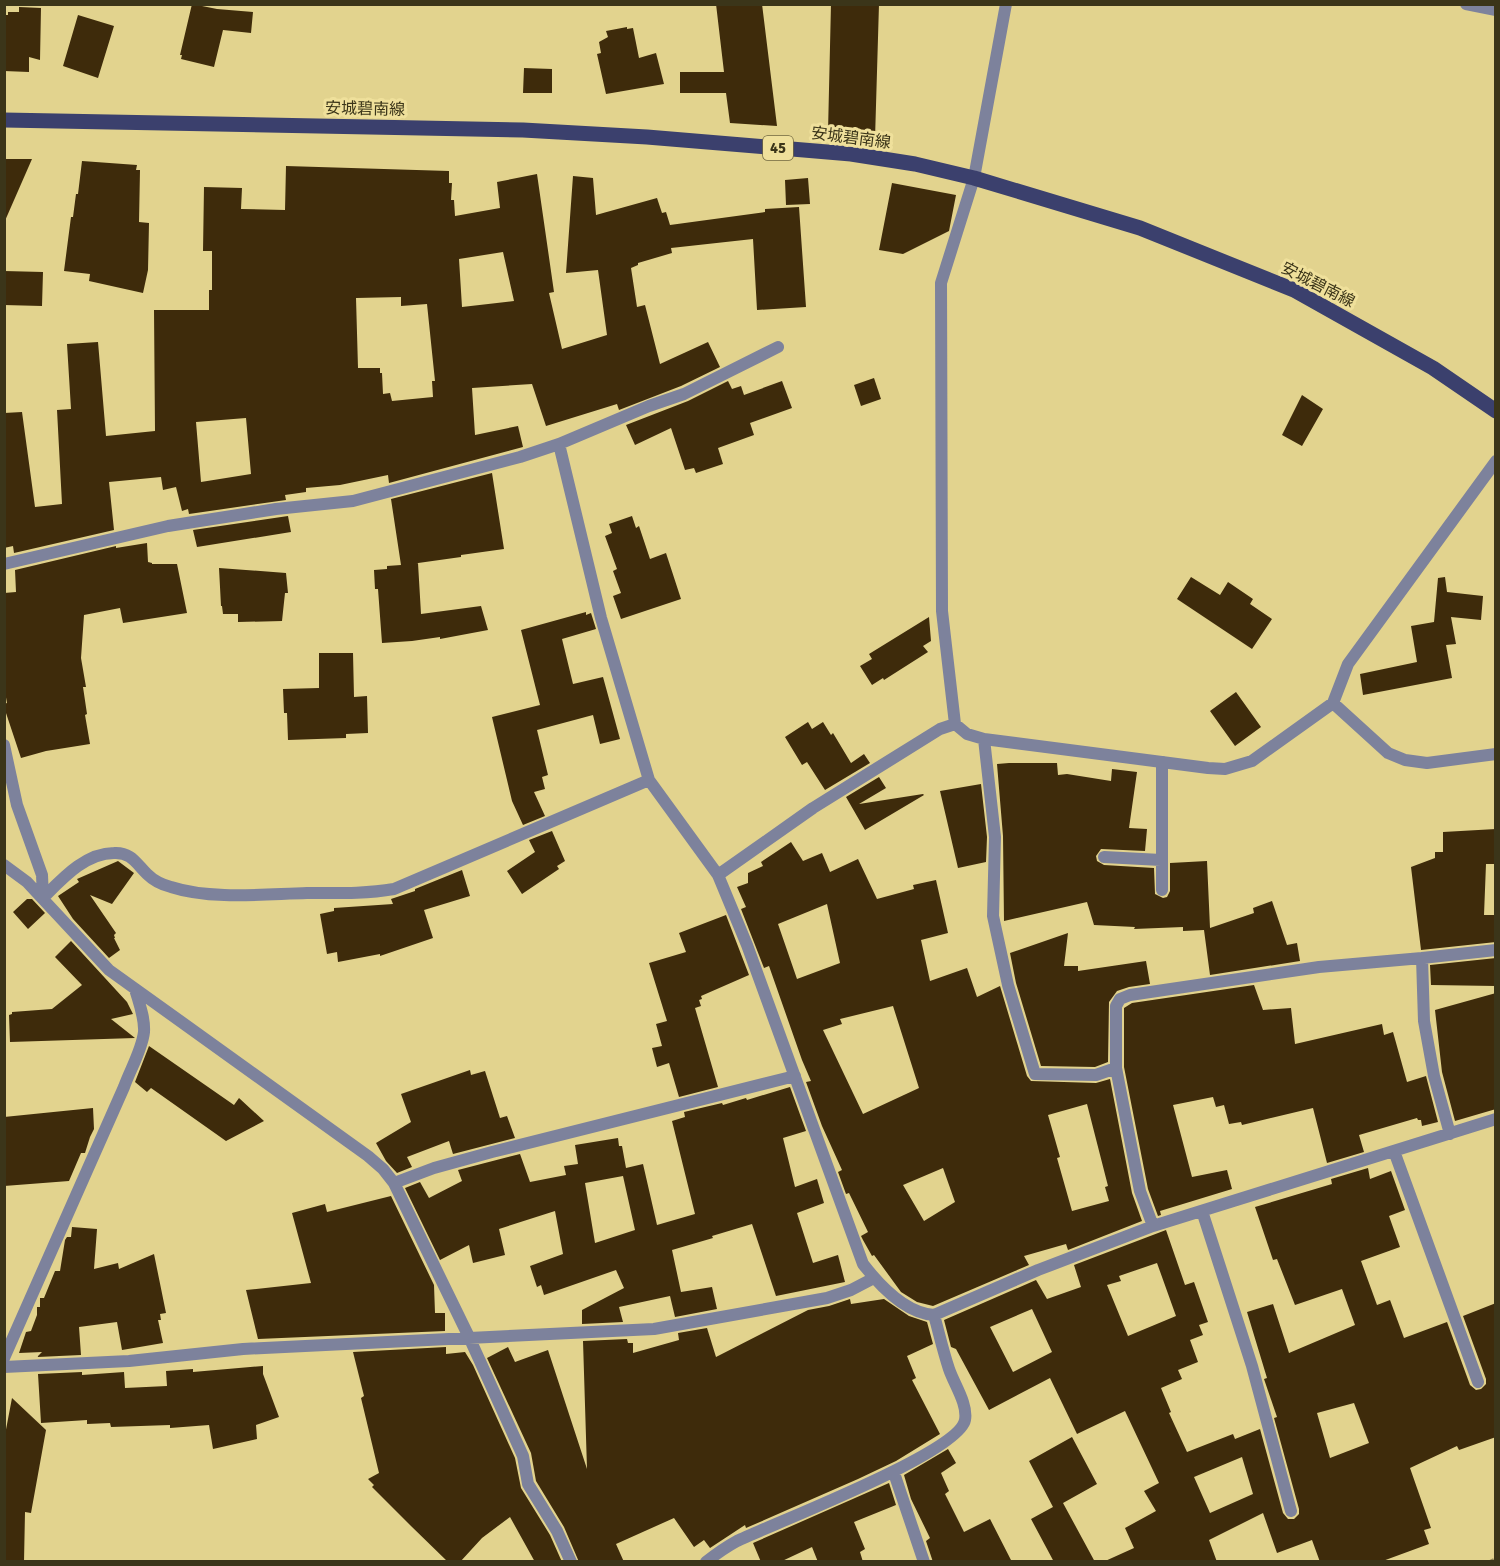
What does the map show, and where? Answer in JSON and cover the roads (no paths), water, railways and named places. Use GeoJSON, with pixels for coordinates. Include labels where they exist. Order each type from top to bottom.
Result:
{"type":"FeatureCollection","features":[{"type":"Feature","properties":{"kind":"main road","name":"安城碧南線"},"geometry":{"type":"LineString","coordinates":[[4,120],[511,130],[625,136],[851,154],[915,164],[974,178],[1140,228],[1294,290],[1433,368],[1496,411]]}},
{"type":"Feature","properties":{"kind":"street"},"geometry":{"type":"LineString","coordinates":[[1006,4],[974,178],[941,283],[942,611],[955,724],[967,734],[984,740],[1225,769],[1252,761],[1333,703],[1348,664],[1496,461]]}},
{"type":"Feature","properties":{"kind":"street"},"geometry":{"type":"LineString","coordinates":[[1466,4],[1496,10]]}},
{"type":"Feature","properties":{"kind":"street"},"geometry":{"type":"LineString","coordinates":[[4,564],[168,526],[276,509],[352,501],[520,457],[559,444],[648,406],[684,394],[778,347]]}},
{"type":"Feature","properties":{"kind":"street"},"geometry":{"type":"LineString","coordinates":[[559,444],[601,618],[648,780],[718,875],[747,945],[856,1250],[874,1278],[911,1309],[934,1316],[1038,1270],[1153,1226],[1496,1119]]}},
{"type":"Feature","properties":{"kind":"street"},"geometry":{"type":"LineString","coordinates":[[1333,703],[1388,753],[1405,760],[1427,763],[1496,754]]}},
{"type":"Feature","properties":{"kind":"street"},"geometry":{"type":"LineString","coordinates":[[718,875],[813,808],[939,729],[955,724]]}},
{"type":"Feature","properties":{"kind":"street"},"geometry":{"type":"LineString","coordinates":[[984,740],[995,837],[993,916],[1008,984],[1035,1074],[1096,1075],[1116,1068]]}},
{"type":"Feature","properties":{"kind":"street"},"geometry":{"type":"LineString","coordinates":[[4,745],[17,805],[42,875],[42,898]]}},
{"type":"Feature","properties":{"kind":"street"},"geometry":{"type":"LineString","coordinates":[[1162,762],[1162,890]]}},
{"type":"Feature","properties":{"kind":"street"},"geometry":{"type":"LineString","coordinates":[[42,898],[82,863],[113,853],[131,856],[147,875],[157,882],[195,891],[238,895],[370,893],[394,889],[648,780]]}},
{"type":"Feature","properties":{"kind":"street"},"geometry":{"type":"LineString","coordinates":[[1104,857],[1161,860]]}},
{"type":"Feature","properties":{"kind":"street"},"geometry":{"type":"LineString","coordinates":[[4,865],[27,882],[104,965],[383,1169],[394,1183],[469,1338],[523,1456],[528,1484],[557,1531],[571,1562]]}},
{"type":"Feature","properties":{"kind":"street"},"geometry":{"type":"LineString","coordinates":[[1153,1226],[1140,1191],[1116,1068],[1116,1006],[1120,999],[1130,995],[1319,967],[1496,950]]}},
{"type":"Feature","properties":{"kind":"street"},"geometry":{"type":"LineString","coordinates":[[1422,958],[1424,1021],[1434,1076],[1450,1134]]}},
{"type":"Feature","properties":{"kind":"street"},"geometry":{"type":"LineString","coordinates":[[4,1358],[124,1087],[138,1049],[144,1032],[135,989]]}},
{"type":"Feature","properties":{"kind":"street"},"geometry":{"type":"LineString","coordinates":[[394,1183],[434,1168],[492,1152],[795,1076]]}},
{"type":"Feature","properties":{"kind":"street"},"geometry":{"type":"LineString","coordinates":[[1394,1151],[1478,1382]]}},
{"type":"Feature","properties":{"kind":"street"},"geometry":{"type":"LineString","coordinates":[[1202,1211],[1252,1366],[1291,1511]]}},
{"type":"Feature","properties":{"kind":"street"},"geometry":{"type":"LineString","coordinates":[[4,1367],[129,1361],[243,1349],[654,1329],[827,1298],[851,1290],[874,1278]]}},
{"type":"Feature","properties":{"kind":"street"},"geometry":{"type":"LineString","coordinates":[[706,1562],[735,1542],[894,1473],[953,1436],[963,1427],[966,1419],[964,1409],[934,1316]]}},
{"type":"Feature","properties":{"kind":"street"},"geometry":{"type":"LineString","coordinates":[[894,1473],[924,1562]]}}]}
